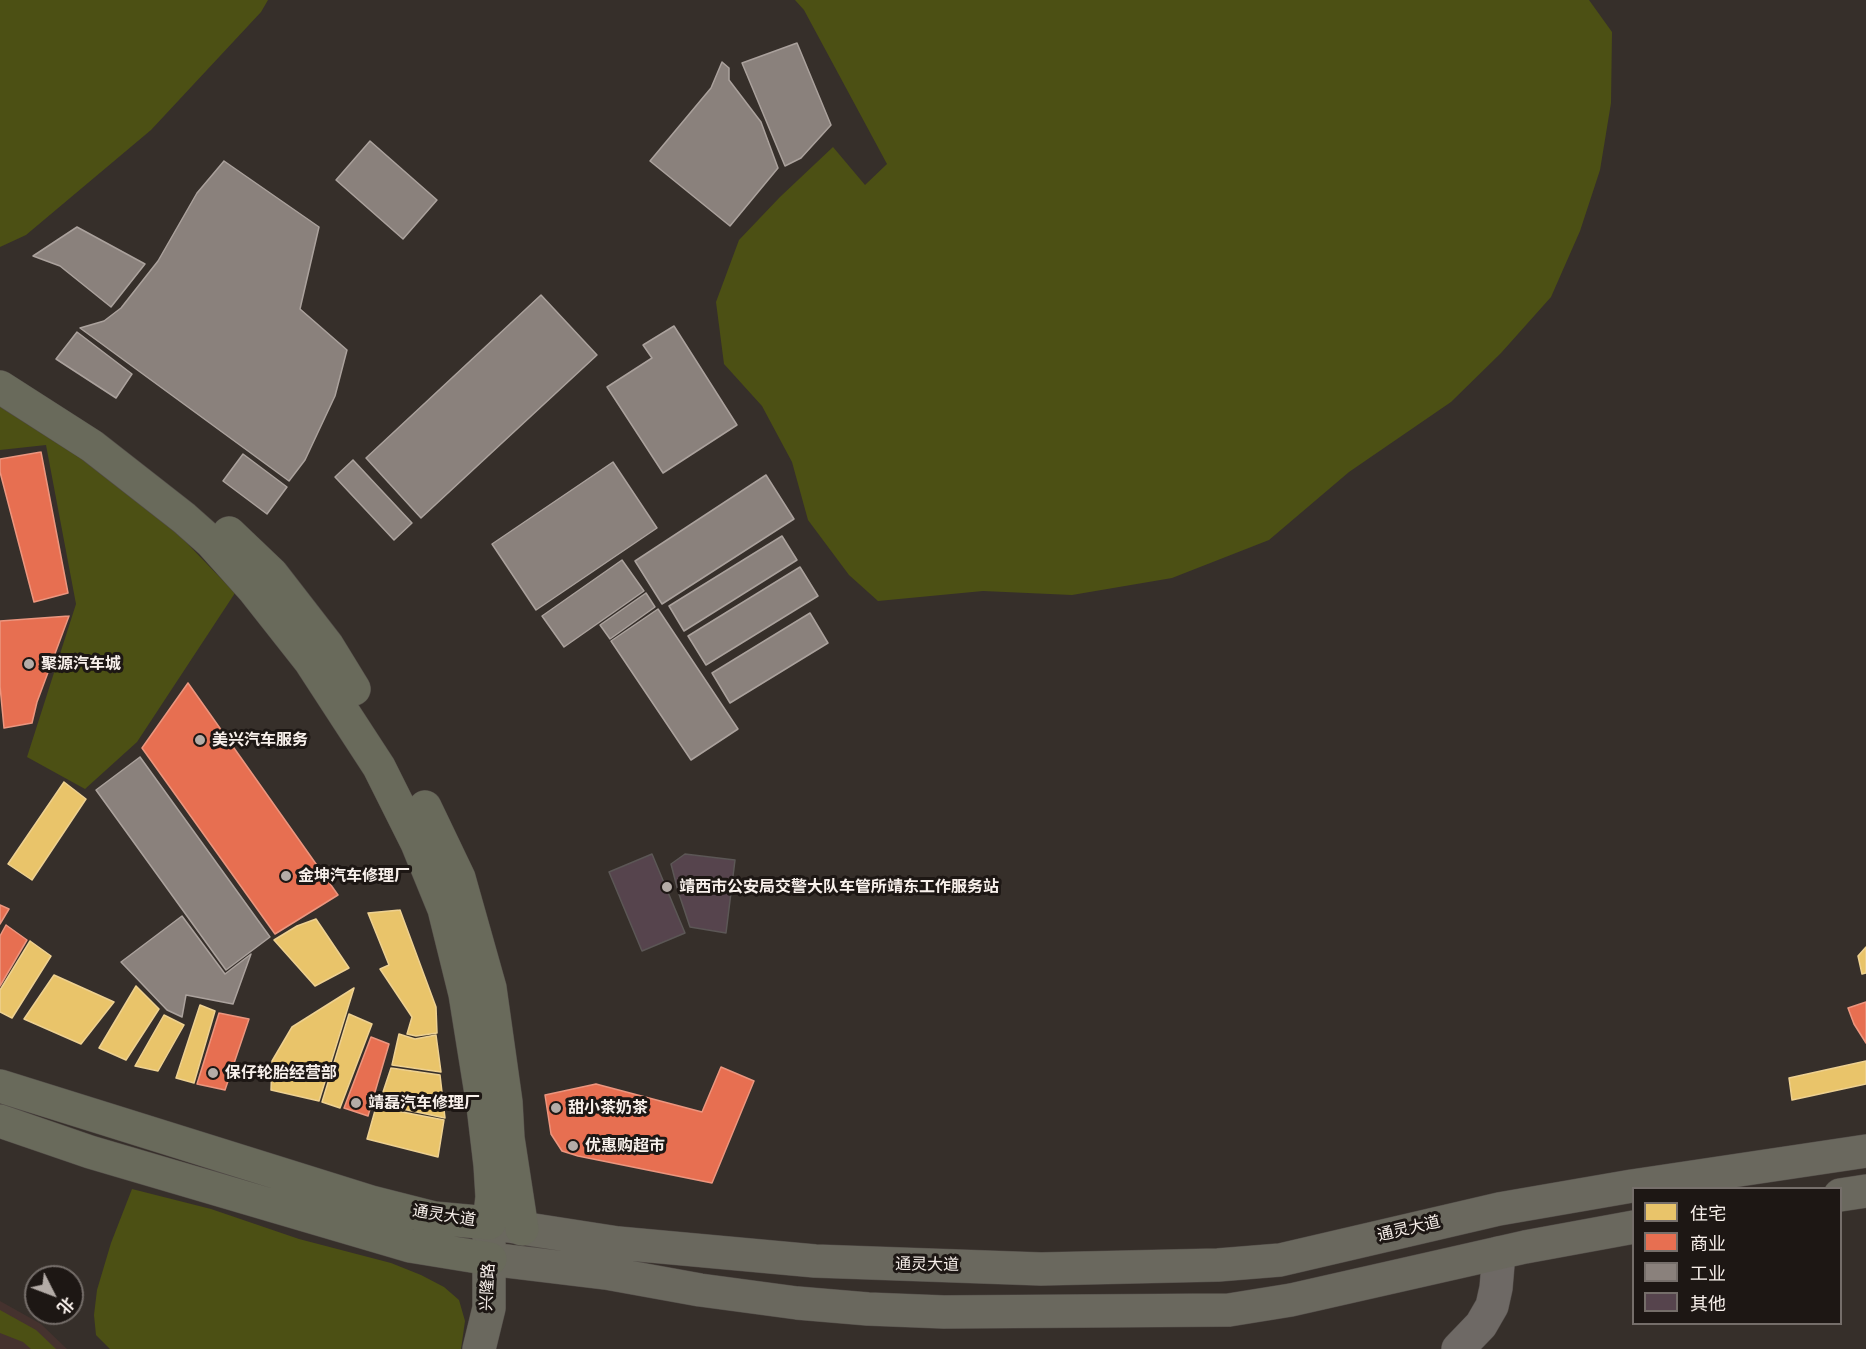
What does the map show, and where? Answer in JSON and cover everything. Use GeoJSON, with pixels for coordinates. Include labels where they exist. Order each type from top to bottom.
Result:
{"type":"FeatureCollection","features":[{"type":"Feature","properties":{"kind":"highway"},"geometry":{"type":"LineString","coordinates":[[0,366],[42,390],[127,451],[202,510],[272,574],[327,645],[399,759],[431,818],[459,878],[490,988],[506,1102],[508,1138],[522,1229]]}},
{"type":"Feature","properties":{"kind":"highway"},"geometry":{"type":"LineString","coordinates":[[0,387],[92,446],[211,542],[255,590],[310,661],[379,767],[417,843],[444,909],[465,994],[490,1165],[492,1197],[489,1223]]}},
{"type":"Feature","properties":{"kind":"highway","name":"通灵大道"},"geometry":{"type":"LineString","coordinates":[[0,1086],[371,1202],[434,1218],[489,1223]]}},
{"type":"Feature","properties":{"kind":"highway"},"geometry":{"type":"LineString","coordinates":[[0,1121],[90,1152],[410,1246],[504,1261]]}},
{"type":"Feature","properties":{"kind":"main road","name":"通灵大道"},"geometry":{"type":"LineString","coordinates":[[489,1223],[618,1243],[836,1262],[1041,1269],[1218,1265],[1280,1260],[1499,1209],[1632,1186],[1866,1151]]}},
{"type":"Feature","properties":{"kind":"main road"},"geometry":{"type":"LineString","coordinates":[[1842,1195],[1866,1191]]}},
{"type":"Feature","properties":{"kind":"main road","name":"兴隆路"},"geometry":{"type":"LineString","coordinates":[[489,1223],[504,1261],[510,1313],[501,1349]]}},
{"type":"Feature","properties":{"kind":"main road"},"geometry":{"type":"LineString","coordinates":[[504,1261],[606,1273],[797,1303],[856,1308],[944,1312],[1229,1310],[1291,1300],[1499,1253],[1632,1227]]}},
{"type":"Feature","properties":{"kind":"main road","name":"兴隆路"},"geometry":{"type":"LineString","coordinates":[[479,1349],[504,1261],[522,1229]]}},
{"type":"Feature","properties":{"kind":"street"},"geometry":{"type":"LineString","coordinates":[[1458,1349],[1481,1325],[1492,1306],[1499,1253]]}},
{"type":"Feature","properties":{"kind":"shaded area"},"geometry":{"type":"Polygon","coordinates":[[[0,1301],[24,1314],[24,1325],[42,1325],[67,1349],[0,1349],[0,1301]]]}},
{"type":"Feature","properties":{"kind":"green space"},"geometry":{"type":"Polygon","coordinates":[[[0,0],[268,0],[261,12],[151,130],[26,235],[0,247],[0,0]]]}},
{"type":"Feature","properties":{"kind":"green space"},"geometry":{"type":"Polygon","coordinates":[[[795,0],[1589,0],[1612,32],[1611,103],[1600,170],[1580,231],[1551,297],[1501,353],[1451,402],[1349,472],[1269,540],[1172,578],[1072,595],[983,591],[878,601],[849,575],[808,520],[792,462],[762,406],[724,364],[716,302],[739,240],[833,147],[865,185],[887,164],[804,10],[795,0]]]}},
{"type":"Feature","properties":{"kind":"green space"},"geometry":{"type":"Polygon","coordinates":[[[0,404],[85,460],[179,535],[235,593],[137,742],[85,789],[27,757],[76,604],[46,445],[0,450],[0,404]]]}},
{"type":"Feature","properties":{"kind":"green space"},"geometry":{"type":"Polygon","coordinates":[[[132,1189],[211,1209],[299,1239],[391,1263],[421,1275],[444,1287],[459,1300],[465,1321],[461,1349],[110,1349],[96,1335],[94,1315],[97,1290],[111,1243],[132,1189]]]}},
{"type":"Feature","properties":{"kind":"green space"},"geometry":{"type":"Polygon","coordinates":[[[0,1310],[36,1330],[56,1349],[31,1349],[23,1342],[0,1333],[0,1310]]]}},
{"type":"Feature","properties":{"kind":"building: 住宅"},"geometry":{"type":"Polygon","coordinates":[[[64,782],[86,799],[32,880],[8,864],[64,782]]]}},
{"type":"Feature","properties":{"kind":"building: 住宅"},"geometry":{"type":"Polygon","coordinates":[[[400,910],[436,1007],[437,1033],[416,1036],[407,1034],[412,1017],[380,969],[389,965],[368,913],[400,910]]]}},
{"type":"Feature","properties":{"kind":"building: 住宅"},"geometry":{"type":"Polygon","coordinates":[[[316,919],[349,968],[315,986],[274,940],[297,926],[316,919]]]}},
{"type":"Feature","properties":{"kind":"building: 住宅"},"geometry":{"type":"Polygon","coordinates":[[[30,941],[51,956],[12,1018],[0,1012],[0,990],[30,941]]]}},
{"type":"Feature","properties":{"kind":"building: 住宅"},"geometry":{"type":"Polygon","coordinates":[[[1866,947],[1866,973],[1862,974],[1858,956],[1866,947]]]}},
{"type":"Feature","properties":{"kind":"building: 住宅"},"geometry":{"type":"Polygon","coordinates":[[[54,975],[114,1002],[81,1044],[24,1019],[54,975]]]}},
{"type":"Feature","properties":{"kind":"building: 住宅"},"geometry":{"type":"Polygon","coordinates":[[[136,986],[159,1009],[126,1060],[99,1048],[136,986]]]}},
{"type":"Feature","properties":{"kind":"building: 住宅"},"geometry":{"type":"Polygon","coordinates":[[[354,988],[319,1101],[271,1090],[272,1061],[292,1027],[354,988]]]}},
{"type":"Feature","properties":{"kind":"building: 住宅"},"geometry":{"type":"Polygon","coordinates":[[[200,1005],[215,1011],[194,1083],[176,1078],[200,1005]]]}},
{"type":"Feature","properties":{"kind":"building: 住宅"},"geometry":{"type":"Polygon","coordinates":[[[349,1014],[372,1024],[340,1108],[322,1102],[349,1014]]]}},
{"type":"Feature","properties":{"kind":"building: 住宅"},"geometry":{"type":"Polygon","coordinates":[[[164,1015],[184,1025],[158,1071],[135,1066],[164,1015]]]}},
{"type":"Feature","properties":{"kind":"building: 住宅"},"geometry":{"type":"Polygon","coordinates":[[[399,1034],[415,1039],[436,1035],[441,1072],[392,1065],[399,1034]]]}},
{"type":"Feature","properties":{"kind":"building: 住宅"},"geometry":{"type":"Polygon","coordinates":[[[1866,1061],[1866,1084],[1792,1100],[1789,1078],[1866,1061]]]}},
{"type":"Feature","properties":{"kind":"building: 住宅"},"geometry":{"type":"Polygon","coordinates":[[[391,1068],[440,1075],[445,1118],[379,1104],[391,1068]]]}},
{"type":"Feature","properties":{"kind":"building: 住宅"},"geometry":{"type":"Polygon","coordinates":[[[376,1107],[444,1120],[438,1157],[367,1139],[376,1107]]]}},
{"type":"Feature","properties":{"kind":"building: 商业"},"geometry":{"type":"Polygon","coordinates":[[[41,452],[68,593],[34,602],[0,472],[0,459],[41,452]]]}},
{"type":"Feature","properties":{"kind":"building: 商业"},"geometry":{"type":"Polygon","coordinates":[[[69,616],[37,702],[32,723],[4,728],[0,686],[0,621],[69,616]]]}},
{"type":"Feature","properties":{"kind":"building: 商业"},"geometry":{"type":"Polygon","coordinates":[[[188,683],[338,895],[275,934],[142,748],[188,683]]]}},
{"type":"Feature","properties":{"kind":"building: 商业"},"geometry":{"type":"Polygon","coordinates":[[[0,905],[9,909],[0,924],[0,905]]]}},
{"type":"Feature","properties":{"kind":"building: 商业"},"geometry":{"type":"Polygon","coordinates":[[[6,925],[27,940],[0,986],[0,936],[6,925]]]}},
{"type":"Feature","properties":{"kind":"building: 商业"},"geometry":{"type":"Polygon","coordinates":[[[1866,1002],[1866,1043],[1854,1024],[1848,1008],[1866,1002]]]}},
{"type":"Feature","properties":{"kind":"building: 商业"},"geometry":{"type":"Polygon","coordinates":[[[219,1013],[249,1019],[225,1090],[197,1084],[219,1013]]]}},
{"type":"Feature","properties":{"kind":"building: 商业"},"geometry":{"type":"Polygon","coordinates":[[[371,1037],[389,1044],[368,1116],[344,1108],[371,1037]]]}},
{"type":"Feature","properties":{"kind":"building: 商业"},"geometry":{"type":"Polygon","coordinates":[[[721,1067],[754,1081],[712,1183],[578,1156],[562,1151],[551,1134],[545,1095],[596,1084],[702,1112],[721,1067]]]}},
{"type":"Feature","properties":{"kind":"building: 工业"},"geometry":{"type":"Polygon","coordinates":[[[797,43],[831,125],[801,158],[785,166],[742,63],[797,43]]]}},
{"type":"Feature","properties":{"kind":"building: 工业"},"geometry":{"type":"Polygon","coordinates":[[[722,62],[729,68],[729,80],[761,122],[778,168],[730,226],[650,161],[711,88],[722,62]]]}},
{"type":"Feature","properties":{"kind":"building: 工业"},"geometry":{"type":"Polygon","coordinates":[[[370,141],[437,200],[403,239],[336,180],[370,141]]]}},
{"type":"Feature","properties":{"kind":"building: 工业"},"geometry":{"type":"Polygon","coordinates":[[[224,161],[319,227],[300,309],[347,350],[335,396],[305,460],[289,481],[80,328],[104,321],[121,308],[158,261],[197,193],[224,161]]]}},
{"type":"Feature","properties":{"kind":"building: 工业"},"geometry":{"type":"Polygon","coordinates":[[[77,227],[145,264],[111,307],[60,266],[33,256],[77,227]]]}},
{"type":"Feature","properties":{"kind":"building: 工业"},"geometry":{"type":"Polygon","coordinates":[[[541,295],[597,355],[421,518],[366,458],[541,295]]]}},
{"type":"Feature","properties":{"kind":"building: 工业"},"geometry":{"type":"Polygon","coordinates":[[[674,326],[737,425],[663,473],[607,387],[652,358],[643,345],[674,326]]]}},
{"type":"Feature","properties":{"kind":"building: 工业"},"geometry":{"type":"Polygon","coordinates":[[[77,332],[132,374],[116,398],[56,359],[77,332]]]}},
{"type":"Feature","properties":{"kind":"building: 工业"},"geometry":{"type":"Polygon","coordinates":[[[243,454],[287,487],[267,514],[223,481],[243,454]]]}},
{"type":"Feature","properties":{"kind":"building: 工业"},"geometry":{"type":"Polygon","coordinates":[[[353,460],[412,523],[394,540],[335,477],[353,460]]]}},
{"type":"Feature","properties":{"kind":"building: 工业"},"geometry":{"type":"Polygon","coordinates":[[[613,462],[657,528],[536,610],[492,544],[613,462]]]}},
{"type":"Feature","properties":{"kind":"building: 工业"},"geometry":{"type":"Polygon","coordinates":[[[766,475],[794,519],[662,604],[635,561],[766,475]]]}},
{"type":"Feature","properties":{"kind":"building: 工业"},"geometry":{"type":"Polygon","coordinates":[[[782,536],[797,560],[684,631],[669,606],[782,536]]]}},
{"type":"Feature","properties":{"kind":"building: 工业"},"geometry":{"type":"Polygon","coordinates":[[[622,560],[644,591],[564,647],[542,616],[622,560]]]}},
{"type":"Feature","properties":{"kind":"building: 工业"},"geometry":{"type":"Polygon","coordinates":[[[800,567],[818,596],[706,665],[688,636],[800,567]]]}},
{"type":"Feature","properties":{"kind":"building: 工业"},"geometry":{"type":"Polygon","coordinates":[[[646,593],[655,607],[610,639],[600,625],[646,593]]]}},
{"type":"Feature","properties":{"kind":"building: 工业"},"geometry":{"type":"Polygon","coordinates":[[[658,609],[738,729],[691,760],[611,641],[658,609]]]}},
{"type":"Feature","properties":{"kind":"building: 工业"},"geometry":{"type":"Polygon","coordinates":[[[810,613],[828,643],[730,703],[712,673],[810,613]]]}},
{"type":"Feature","properties":{"kind":"building: 工业"},"geometry":{"type":"Polygon","coordinates":[[[140,757],[270,937],[226,970],[96,790],[140,757]]]}},
{"type":"Feature","properties":{"kind":"building: 工业"},"geometry":{"type":"Polygon","coordinates":[[[182,916],[225,974],[251,954],[233,1004],[186,995],[182,1017],[167,1010],[121,962],[182,916]]]}},
{"type":"Feature","properties":{"kind":"building: 其他"},"geometry":{"type":"Polygon","coordinates":[[[652,854],[685,933],[642,951],[609,872],[652,854]]]}},
{"type":"Feature","properties":{"kind":"building: 其他"},"geometry":{"type":"Polygon","coordinates":[[[685,854],[735,860],[726,933],[690,927],[671,864],[685,854]]]}},
{"type":"Feature","properties":{"kind":"place","name":"聚源汽车城"},"geometry":{"type":"Point","coordinates":[29,664]}},
{"type":"Feature","properties":{"kind":"place","name":"美兴汽车服务"},"geometry":{"type":"Point","coordinates":[200,740]}},
{"type":"Feature","properties":{"kind":"place","name":"金坤汽车修理厂"},"geometry":{"type":"Point","coordinates":[286,876]}},
{"type":"Feature","properties":{"kind":"place","name":"靖西市公安局交警大队车管所靖东工作服务站"},"geometry":{"type":"Point","coordinates":[667,887]}},
{"type":"Feature","properties":{"kind":"place","name":"保仔轮胎经营部"},"geometry":{"type":"Point","coordinates":[213,1073]}},
{"type":"Feature","properties":{"kind":"place","name":"靖磊汽车修理厂"},"geometry":{"type":"Point","coordinates":[356,1103]}},
{"type":"Feature","properties":{"kind":"place","name":"甜小茶奶茶"},"geometry":{"type":"Point","coordinates":[556,1108]}},
{"type":"Feature","properties":{"kind":"place","name":"优惠购超市"},"geometry":{"type":"Point","coordinates":[573,1146]}}]}
